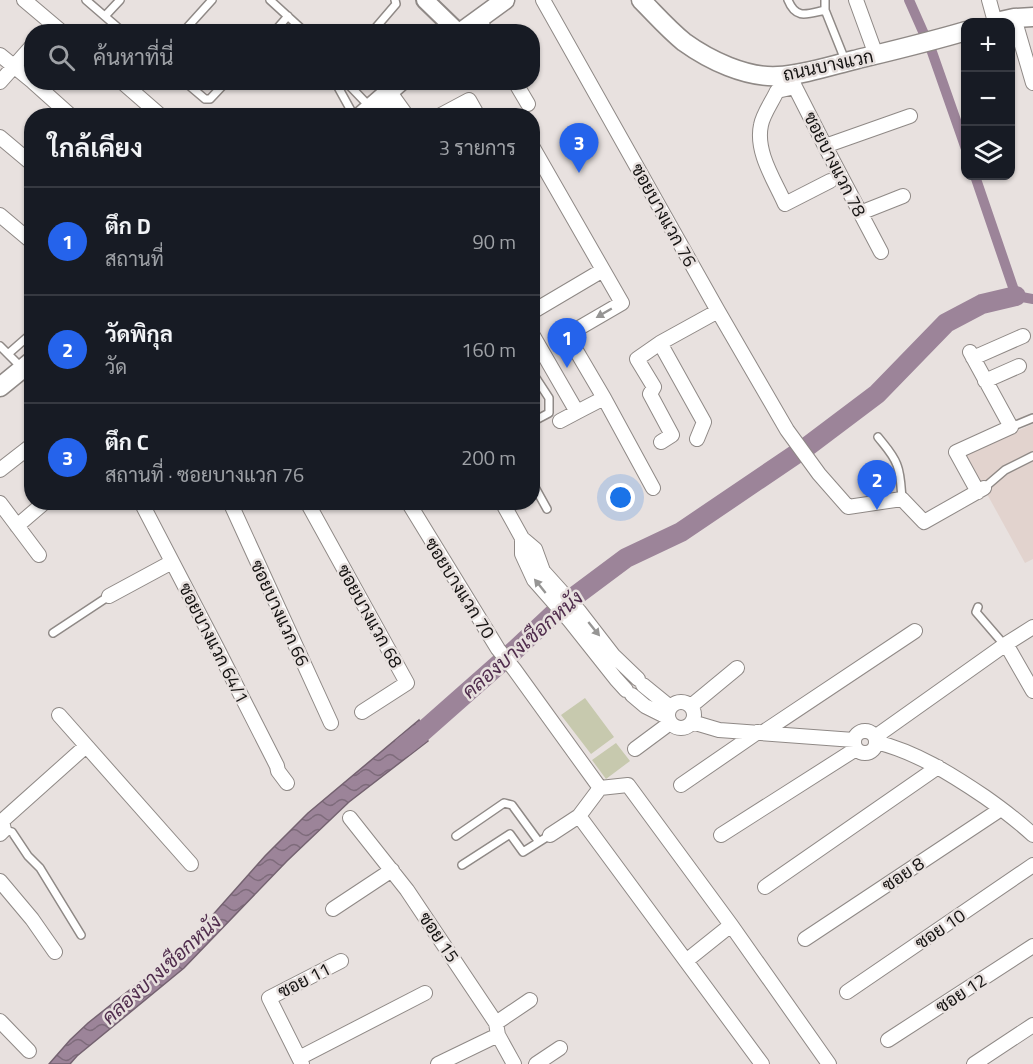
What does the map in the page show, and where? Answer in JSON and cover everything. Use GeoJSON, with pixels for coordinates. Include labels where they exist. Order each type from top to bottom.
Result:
{"type":"FeatureCollection","features":[{"type":"Feature","properties":{"kind":"main road"},"geometry":{"type":"LineString","coordinates":[[484,24],[506,0]]}},
{"type":"Feature","properties":{"kind":"main road","name":"ถนนบางแวก"},"geometry":{"type":"LineString","coordinates":[[641,0],[685,42],[711,57],[750,74],[793,81],[846,62],[961,32]]}},
{"type":"Feature","properties":{"kind":"main road"},"geometry":{"type":"LineString","coordinates":[[1014,18],[1033,17]]}},
{"type":"Feature","properties":{"kind":"main road"},"geometry":{"type":"LineString","coordinates":[[0,387],[24,367]]}},
{"type":"Feature","properties":{"kind":"street"},"geometry":{"type":"LineString","coordinates":[[24,0],[48,24]]}},
{"type":"Feature","properties":{"kind":"street","name":"ซอยบางแวก 76"},"geometry":{"type":"LineString","coordinates":[[543,0],[787,430],[819,474],[848,507],[902,499]]}},
{"type":"Feature","properties":{"kind":"street"},"geometry":{"type":"LineString","coordinates":[[856,0],[876,55]]}},
{"type":"Feature","properties":{"kind":"street"},"geometry":{"type":"LineString","coordinates":[[989,0],[994,18]]}},
{"type":"Feature","properties":{"kind":"street"},"geometry":{"type":"LineString","coordinates":[[432,2],[453,24]]}},
{"type":"Feature","properties":{"kind":"street"},"geometry":{"type":"LineString","coordinates":[[1015,21],[1033,83]]}},
{"type":"Feature","properties":{"kind":"street"},"geometry":{"type":"LineString","coordinates":[[0,55],[24,75]]}},
{"type":"Feature","properties":{"kind":"street"},"geometry":{"type":"LineString","coordinates":[[0,82],[24,55]]}},
{"type":"Feature","properties":{"kind":"street"},"geometry":{"type":"LineString","coordinates":[[793,81],[777,91],[761,123],[760,135],[764,156],[785,204],[830,181]]}},
{"type":"Feature","properties":{"kind":"street","name":"ซอยบางแวก 78"},"geometry":{"type":"LineString","coordinates":[[793,81],[881,252]]}},
{"type":"Feature","properties":{"kind":"street"},"geometry":{"type":"LineString","coordinates":[[41,90],[62,108]]}},
{"type":"Feature","properties":{"kind":"street"},"geometry":{"type":"LineString","coordinates":[[131,90],[152,108]]}},
{"type":"Feature","properties":{"kind":"street"},"geometry":{"type":"LineString","coordinates":[[520,90],[528,104]]}},
{"type":"Feature","properties":{"kind":"street"},"geometry":{"type":"LineString","coordinates":[[454,108],[469,100],[474,108]]}},
{"type":"Feature","properties":{"kind":"street"},"geometry":{"type":"LineString","coordinates":[[825,146],[910,116]]}},
{"type":"Feature","properties":{"kind":"street"},"geometry":{"type":"LineString","coordinates":[[0,137],[24,157]]}},
{"type":"Feature","properties":{"kind":"street"},"geometry":{"type":"LineString","coordinates":[[540,162],[622,303],[567,335],[653,488]]}},
{"type":"Feature","properties":{"kind":"street"},"geometry":{"type":"LineString","coordinates":[[860,213],[903,195]]}},
{"type":"Feature","properties":{"kind":"street"},"geometry":{"type":"LineString","coordinates":[[0,215],[24,235]]}},
{"type":"Feature","properties":{"kind":"street"},"geometry":{"type":"LineString","coordinates":[[540,307],[603,270]]}},
{"type":"Feature","properties":{"kind":"street"},"geometry":{"type":"LineString","coordinates":[[661,442],[672,435],[650,394],[654,387],[637,359],[660,343],[718,311]]}},
{"type":"Feature","properties":{"kind":"street"},"geometry":{"type":"LineString","coordinates":[[902,499],[924,522],[981,490],[956,452],[1011,427],[971,355],[1023,336]]}},
{"type":"Feature","properties":{"kind":"street"},"geometry":{"type":"LineString","coordinates":[[660,343],[704,423],[697,439]]}},
{"type":"Feature","properties":{"kind":"street"},"geometry":{"type":"LineString","coordinates":[[540,352],[568,417],[604,398]]}},
{"type":"Feature","properties":{"kind":"street"},"geometry":{"type":"LineString","coordinates":[[985,381],[1019,366]]}},
{"type":"Feature","properties":{"kind":"street"},"geometry":{"type":"LineString","coordinates":[[0,470],[24,451]]}},
{"type":"Feature","properties":{"kind":"street"},"geometry":{"type":"LineString","coordinates":[[0,503],[39,555]]}},
{"type":"Feature","properties":{"kind":"street"},"geometry":{"type":"LineString","coordinates":[[17,526],[36,510]]}},
{"type":"Feature","properties":{"kind":"street","name":"ซอยบางแวก 64/1"},"geometry":{"type":"LineString","coordinates":[[145,510],[278,771],[287,783]]}},
{"type":"Feature","properties":{"kind":"street","name":"ซอยบางแวก 66"},"geometry":{"type":"LineString","coordinates":[[234,510],[331,723]]}},
{"type":"Feature","properties":{"kind":"street","name":"ซอยบางแวก 68"},"geometry":{"type":"LineString","coordinates":[[311,510],[407,683],[362,712]]}},
{"type":"Feature","properties":{"kind":"street","name":"ซอยบางแวก 70"},"geometry":{"type":"LineString","coordinates":[[413,510],[498,649],[600,788]]}},
{"type":"Feature","properties":{"kind":"street"},"geometry":{"type":"LineString","coordinates":[[506,510],[529,552],[579,611],[629,693],[645,706],[669,716]]}},
{"type":"Feature","properties":{"kind":"street"},"geometry":{"type":"LineString","coordinates":[[109,596],[172,562]]}},
{"type":"Feature","properties":{"kind":"street"},"geometry":{"type":"LineString","coordinates":[[876,740],[1006,644],[1033,627]]}},
{"type":"Feature","properties":{"kind":"street"},"geometry":{"type":"LineString","coordinates":[[681,785],[915,631]]}},
{"type":"Feature","properties":{"kind":"street"},"geometry":{"type":"LineString","coordinates":[[1006,644],[1033,691]]}},
{"type":"Feature","properties":{"kind":"street"},"geometry":{"type":"LineString","coordinates":[[608,660],[640,682],[669,716],[675,727],[683,729],[687,727],[692,722],[694,712],[686,702],[677,702],[669,716],[635,749]]}},
{"type":"Feature","properties":{"kind":"street"},"geometry":{"type":"LineString","coordinates":[[691,706],[736,668]]}},
{"type":"Feature","properties":{"kind":"street"},"geometry":{"type":"LineString","coordinates":[[59,715],[191,864]]}},
{"type":"Feature","properties":{"kind":"street"},"geometry":{"type":"LineString","coordinates":[[692,722],[719,730],[855,744]]}},
{"type":"Feature","properties":{"kind":"street"},"geometry":{"type":"LineString","coordinates":[[722,836],[855,744],[857,734],[864,730],[871,732],[876,740],[897,747],[958,779],[1001,808],[1033,835]]}},
{"type":"Feature","properties":{"kind":"street"},"geometry":{"type":"LineString","coordinates":[[2,832],[2,821],[86,746]]}},
{"type":"Feature","properties":{"kind":"street"},"geometry":{"type":"LineString","coordinates":[[765,887],[938,767]]}},
{"type":"Feature","properties":{"kind":"street"},"geometry":{"type":"LineString","coordinates":[[544,838],[579,816],[600,788],[628,785],[829,1064]]}},
{"type":"Feature","properties":{"kind":"street","name":"ซอย 8"},"geometry":{"type":"LineString","coordinates":[[805,939],[1001,808]]}},
{"type":"Feature","properties":{"kind":"street"},"geometry":{"type":"LineString","coordinates":[[579,816],[762,1064]]}},
{"type":"Feature","properties":{"kind":"street","name":"ซอย 15"},"geometry":{"type":"LineString","coordinates":[[350,818],[407,890],[497,1029],[514,1064]]}},
{"type":"Feature","properties":{"kind":"street","name":"ซอย 10"},"geometry":{"type":"LineString","coordinates":[[847,992],[1033,865]]}},
{"type":"Feature","properties":{"kind":"street"},"geometry":{"type":"LineString","coordinates":[[333,909],[392,870]]}},
{"type":"Feature","properties":{"kind":"street"},"geometry":{"type":"LineString","coordinates":[[0,881],[55,952]]}},
{"type":"Feature","properties":{"kind":"street"},"geometry":{"type":"LineString","coordinates":[[686,961],[731,925]]}},
{"type":"Feature","properties":{"kind":"street","name":"ซอย 12"},"geometry":{"type":"LineString","coordinates":[[888,1040],[1033,946]]}},
{"type":"Feature","properties":{"kind":"street","name":"ซอย 11"},"geometry":{"type":"LineString","coordinates":[[300,1061],[269,998],[341,961]]}},
{"type":"Feature","properties":{"kind":"street"},"geometry":{"type":"LineString","coordinates":[[300,1061],[424,993]]}},
{"type":"Feature","properties":{"kind":"street"},"geometry":{"type":"LineString","coordinates":[[438,1064],[497,1029],[530,1000]]}},
{"type":"Feature","properties":{"kind":"street"},"geometry":{"type":"LineString","coordinates":[[0,1021],[29,1051]]}},
{"type":"Feature","properties":{"kind":"street"},"geometry":{"type":"LineString","coordinates":[[974,1064],[1033,1025]]}},
{"type":"Feature","properties":{"kind":"street"},"geometry":{"type":"LineString","coordinates":[[536,1064],[560,1048]]}},
{"type":"Feature","properties":{"kind":"lane"},"geometry":{"type":"LineString","coordinates":[[86,0],[114,24]]}},
{"type":"Feature","properties":{"kind":"lane"},"geometry":{"type":"LineString","coordinates":[[105,16],[120,0]]}},
{"type":"Feature","properties":{"kind":"lane"},"geometry":{"type":"LineString","coordinates":[[190,24],[212,0]]}},
{"type":"Feature","properties":{"kind":"lane"},"geometry":{"type":"LineString","coordinates":[[270,0],[296,24]]}},
{"type":"Feature","properties":{"kind":"lane"},"geometry":{"type":"LineString","coordinates":[[379,24],[396,4],[395,0]]}},
{"type":"Feature","properties":{"kind":"lane"},"geometry":{"type":"LineString","coordinates":[[788,0],[792,9],[801,15],[825,10]]}},
{"type":"Feature","properties":{"kind":"lane"},"geometry":{"type":"LineString","coordinates":[[825,0],[825,10],[846,62]]}},
{"type":"Feature","properties":{"kind":"lane"},"geometry":{"type":"LineString","coordinates":[[281,24],[288,16]]}},
{"type":"Feature","properties":{"kind":"lane"},"geometry":{"type":"LineString","coordinates":[[194,90],[205,99],[210,99],[218,90]]}},
{"type":"Feature","properties":{"kind":"lane"},"geometry":{"type":"LineString","coordinates":[[345,90],[376,104]]}},
{"type":"Feature","properties":{"kind":"lane"},"geometry":{"type":"LineString","coordinates":[[357,90],[376,104]]}},
{"type":"Feature","properties":{"kind":"lane"},"geometry":{"type":"LineString","coordinates":[[8,354],[24,340]]}},
{"type":"Feature","properties":{"kind":"lane"},"geometry":{"type":"LineString","coordinates":[[0,346],[8,354],[24,363]]}},
{"type":"Feature","properties":{"kind":"lane"},"geometry":{"type":"LineString","coordinates":[[540,384],[549,398],[549,413],[540,418]]}},
{"type":"Feature","properties":{"kind":"lane"},"geometry":{"type":"LineString","coordinates":[[1011,427],[1033,418]]}},
{"type":"Feature","properties":{"kind":"lane"},"geometry":{"type":"LineString","coordinates":[[878,436],[897,464],[902,499]]}},
{"type":"Feature","properties":{"kind":"lane"},"geometry":{"type":"LineString","coordinates":[[981,490],[1005,470],[1033,456]]}},
{"type":"Feature","properties":{"kind":"lane"},"geometry":{"type":"LineString","coordinates":[[540,496],[547,509]]}},
{"type":"Feature","properties":{"kind":"lane"},"geometry":{"type":"LineString","coordinates":[[53,633],[109,596]]}},
{"type":"Feature","properties":{"kind":"lane"},"geometry":{"type":"LineString","coordinates":[[978,607],[976,612],[1006,644]]}},
{"type":"Feature","properties":{"kind":"lane"},"geometry":{"type":"LineString","coordinates":[[456,836],[504,803],[512,805],[544,838],[523,852],[510,834],[462,865]]}},
{"type":"Feature","properties":{"kind":"lane"},"geometry":{"type":"LineString","coordinates":[[2,832],[12,832],[28,856],[40,868],[81,934]]}},
{"type":"Feature","properties":{"kind":"shaded area"},"geometry":{"type":"Polygon","coordinates":[[[1033,424],[1033,559],[1025,563],[965,454],[1033,424]]]}},
{"type":"Feature","properties":{"kind":"green space"},"geometry":{"type":"Polygon","coordinates":[[[585,698],[614,737],[591,754],[561,715],[585,698]]]}},
{"type":"Feature","properties":{"kind":"green space"},"geometry":{"type":"Polygon","coordinates":[[[616,743],[630,761],[606,779],[592,760],[616,743]]]}},
{"type":"Feature","properties":{"kind":"water"},"geometry":{"type":"Polygon","coordinates":[[[419,720],[428,741],[349,802],[287,861],[184,968],[70,1064],[49,1064],[88,1023],[158,970],[174,955],[308,813],[419,720]]]}},
{"type":"Feature","properties":{"kind":"waterway"},"geometry":{"type":"LineString","coordinates":[[909,0],[932,52],[961,135]]}},
{"type":"Feature","properties":{"kind":"waterway"},"geometry":{"type":"LineString","coordinates":[[976,180],[1016,296],[1033,299]]}},
{"type":"Feature","properties":{"kind":"waterway","name":"คลองบางเชือกหนัง"},"geometry":{"type":"LineString","coordinates":[[403,747],[563,605],[626,558],[681,532],[808,446],[877,394],[946,323],[982,304],[1016,296]]}},
{"type":"Feature","properties":{"kind":"place","name":"ตึก C"},"geometry":{"type":"Point","coordinates":[579,173]}},
{"type":"Feature","properties":{"kind":"place","name":"ตึก D"},"geometry":{"type":"Point","coordinates":[567,368]}},
{"type":"Feature","properties":{"kind":"place","name":"วัดพิกุล"},"geometry":{"type":"Point","coordinates":[877,510]}}]}
